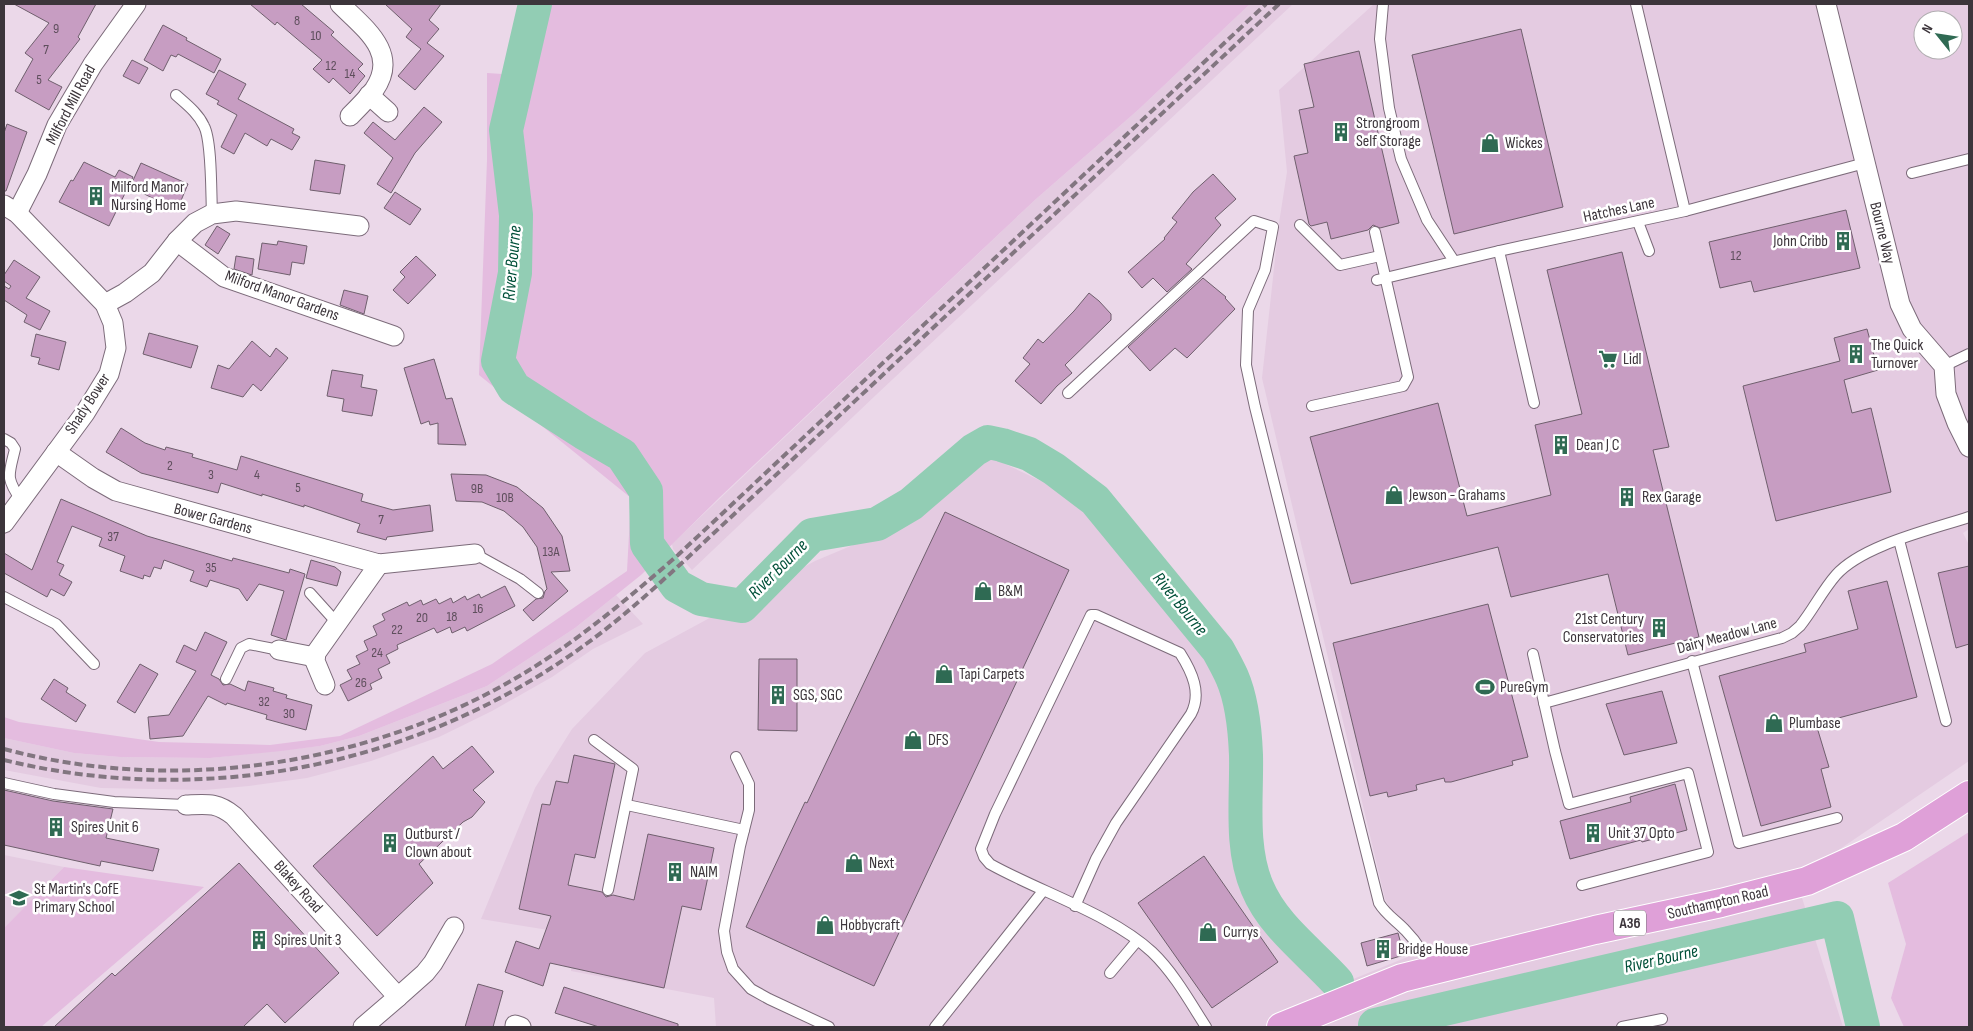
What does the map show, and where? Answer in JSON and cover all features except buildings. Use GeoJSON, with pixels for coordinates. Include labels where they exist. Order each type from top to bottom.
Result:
{"type":"FeatureCollection","features":[{"type":"Feature","properties":{"kind":"highway","name":"Southampton Road"},"geometry":{"type":"LineString","coordinates":[[1281,1027],[1388,983],[1431,971],[1595,930],[1737,900],[1807,881],[1904,837],[1969,795]]}},
{"type":"Feature","properties":{"kind":"highway","name":"Southampton Road"},"geometry":{"type":"LineString","coordinates":[[1321,1027],[1435,984],[1594,947],[1646,937],[1811,896],[1859,874],[1914,845],[1969,811]]}},
{"type":"Feature","properties":{"kind":"street","name":"Milford Mill Road"},"geometry":{"type":"LineString","coordinates":[[10,209],[38,174],[57,125],[93,64],[136,4]]}},
{"type":"Feature","properties":{"kind":"street"},"geometry":{"type":"LineString","coordinates":[[340,4],[375,39],[384,59],[381,76],[369,95],[350,116]]}},
{"type":"Feature","properties":{"kind":"street","name":"Bourne Way"},"geometry":{"type":"LineString","coordinates":[[1826,4],[1904,312],[1912,330],[1944,366]]}},
{"type":"Feature","properties":{"kind":"street"},"geometry":{"type":"LineString","coordinates":[[369,95],[388,112]]}},
{"type":"Feature","properties":{"kind":"street","name":"Shady Bower"},"geometry":{"type":"LineString","coordinates":[[10,209],[105,304],[112,323],[116,348],[109,374],[85,413],[10,511]]}},
{"type":"Feature","properties":{"kind":"street"},"geometry":{"type":"LineString","coordinates":[[105,304],[125,293],[152,273],[195,223],[212,214],[236,211],[359,226]]}},
{"type":"Feature","properties":{"kind":"street","name":"Milford Manor Gardens"},"geometry":{"type":"LineString","coordinates":[[178,241],[224,277],[394,336]]}},
{"type":"Feature","properties":{"kind":"street"},"geometry":{"type":"LineString","coordinates":[[1944,366],[1946,394],[1969,447]]}},
{"type":"Feature","properties":{"kind":"street","name":"Bower Gardens"},"geometry":{"type":"LineString","coordinates":[[56,452],[93,478],[116,491],[379,564],[474,554]]}},
{"type":"Feature","properties":{"kind":"street"},"geometry":{"type":"LineString","coordinates":[[315,657],[379,564]]}},
{"type":"Feature","properties":{"kind":"street"},"geometry":{"type":"LineString","coordinates":[[279,650],[315,657]]}},
{"type":"Feature","properties":{"kind":"street"},"geometry":{"type":"LineString","coordinates":[[315,657],[325,685]]}},
{"type":"Feature","properties":{"kind":"street","name":"Blakey Road"},"geometry":{"type":"LineString","coordinates":[[186,805],[216,805],[226,809],[234,816],[398,997]]}},
{"type":"Feature","properties":{"kind":"street"},"geometry":{"type":"LineString","coordinates":[[363,1027],[429,968],[454,927]]}},
{"type":"Feature","properties":{"kind":"lane"},"geometry":{"type":"LineString","coordinates":[[1383,4],[1382,49],[1389,108],[1401,159],[1427,220],[1454,262]]}},
{"type":"Feature","properties":{"kind":"lane"},"geometry":{"type":"LineString","coordinates":[[1636,4],[1685,211]]}},
{"type":"Feature","properties":{"kind":"lane"},"geometry":{"type":"LineString","coordinates":[[176,95],[198,115],[205,127],[208,140],[212,214]]}},
{"type":"Feature","properties":{"kind":"lane"},"geometry":{"type":"LineString","coordinates":[[1912,174],[1969,158]]}},
{"type":"Feature","properties":{"kind":"lane","name":"Hatches Lane"},"geometry":{"type":"LineString","coordinates":[[1381,280],[1500,251],[1685,211],[1865,163]]}},
{"type":"Feature","properties":{"kind":"lane"},"geometry":{"type":"LineString","coordinates":[[1068,393],[1254,221],[1273,227],[1265,270],[1248,310],[1246,365],[1379,903],[1387,915],[1419,945],[1431,971]]}},
{"type":"Feature","properties":{"kind":"lane"},"geometry":{"type":"LineString","coordinates":[[1638,222],[1649,251]]}},
{"type":"Feature","properties":{"kind":"lane"},"geometry":{"type":"LineString","coordinates":[[1300,225],[1340,265],[1380,256]]}},
{"type":"Feature","properties":{"kind":"lane"},"geometry":{"type":"LineString","coordinates":[[1312,406],[1403,386],[1408,377],[1405,358],[1381,280],[1380,256],[1375,232]]}},
{"type":"Feature","properties":{"kind":"lane"},"geometry":{"type":"LineString","coordinates":[[1500,251],[1534,403]]}},
{"type":"Feature","properties":{"kind":"lane"},"geometry":{"type":"LineString","coordinates":[[1944,366],[1969,354]]}},
{"type":"Feature","properties":{"kind":"lane"},"geometry":{"type":"LineString","coordinates":[[4,438],[15,449],[8,479],[11,486],[10,511]]}},
{"type":"Feature","properties":{"kind":"lane","name":"Dairy Meadow Lane"},"geometry":{"type":"LineString","coordinates":[[1544,703],[1692,661],[1782,638],[1792,633],[1807,617],[1836,575],[1866,552],[1969,517]]}},
{"type":"Feature","properties":{"kind":"lane"},"geometry":{"type":"LineString","coordinates":[[1899,540],[1946,720]]}},
{"type":"Feature","properties":{"kind":"lane"},"geometry":{"type":"LineString","coordinates":[[474,554],[520,579],[538,593]]}},
{"type":"Feature","properties":{"kind":"lane"},"geometry":{"type":"LineString","coordinates":[[310,593],[337,624]]}},
{"type":"Feature","properties":{"kind":"lane"},"geometry":{"type":"LineString","coordinates":[[4,597],[56,624],[94,664]]}},
{"type":"Feature","properties":{"kind":"lane"},"geometry":{"type":"LineString","coordinates":[[1075,906],[1096,859],[1116,823],[1191,714],[1196,698],[1196,689],[1187,664],[1180,653],[1096,615],[1091,615],[995,814],[981,849],[984,857],[990,864],[1117,927],[1137,941],[1164,966],[1206,1027]]}},
{"type":"Feature","properties":{"kind":"lane"},"geometry":{"type":"LineString","coordinates":[[226,679],[241,648],[245,645],[249,644],[279,650]]}},
{"type":"Feature","properties":{"kind":"lane"},"geometry":{"type":"LineString","coordinates":[[1533,654],[1569,804],[1688,773],[1708,852],[1582,885]]}},
{"type":"Feature","properties":{"kind":"lane"},"geometry":{"type":"LineString","coordinates":[[1692,661],[1739,843],[1837,818]]}},
{"type":"Feature","properties":{"kind":"lane"},"geometry":{"type":"LineString","coordinates":[[594,740],[633,769],[608,890]]}},
{"type":"Feature","properties":{"kind":"lane"},"geometry":{"type":"LineString","coordinates":[[736,757],[749,784],[749,810],[724,930],[727,952],[733,969],[751,989],[829,1027]]}},
{"type":"Feature","properties":{"kind":"lane"},"geometry":{"type":"LineString","coordinates":[[4,783],[54,794],[114,802],[186,805]]}},
{"type":"Feature","properties":{"kind":"lane"},"geometry":{"type":"LineString","coordinates":[[626,805],[744,830]]}},
{"type":"Feature","properties":{"kind":"lane"},"geometry":{"type":"LineString","coordinates":[[935,1027],[1043,891]]}},
{"type":"Feature","properties":{"kind":"lane"},"geometry":{"type":"LineString","coordinates":[[1110,973],[1137,941]]}},
{"type":"Feature","properties":{"kind":"lane"},"geometry":{"type":"LineString","coordinates":[[1622,1027],[1662,1019]]}},
{"type":"Feature","properties":{"kind":"shaded area"},"geometry":{"type":"Polygon","coordinates":[[[543,4],[1250,4],[1138,110],[1036,199],[720,497],[641,575],[575,628],[487,686],[359,736],[320,746],[281,751],[210,758],[120,757],[74,753],[4,738],[4,717],[19,722],[159,742],[270,745],[340,736],[492,664],[627,571],[631,498],[479,375],[487,160],[487,73],[530,76],[543,4]]]}},
{"type":"Feature","properties":{"kind":"shaded area"},"geometry":{"type":"Polygon","coordinates":[[[1250,4],[1293,4],[692,570],[673,549],[672,544],[1036,199],[1138,110],[1250,4]]]}},
{"type":"Feature","properties":{"kind":"shaded area"},"geometry":{"type":"Polygon","coordinates":[[[1374,4],[1969,4],[1969,529],[1963,533],[1969,545],[1969,761],[1796,879],[1843,1027],[716,1027],[714,998],[571,971],[573,934],[481,919],[535,788],[572,729],[645,653],[815,561],[915,519],[988,456],[1088,503],[1166,596],[1228,680],[1244,868],[1261,912],[1331,988],[1415,954],[1385,899],[1262,378],[1279,223],[1287,172],[1279,90],[1374,4]]]}},
{"type":"Feature","properties":{"kind":"shaded area"},"geometry":{"type":"Polygon","coordinates":[[[616,595],[643,624],[593,649],[552,677],[492,711],[439,737],[371,761],[307,778],[205,790],[101,788],[4,770],[4,738],[74,753],[120,757],[210,758],[320,746],[359,736],[487,686],[575,628],[616,595]]]}},
{"type":"Feature","properties":{"kind":"shaded area"},"geometry":{"type":"Polygon","coordinates":[[[1969,832],[1969,1027],[1904,1027],[1891,998],[1906,944],[1888,883],[1969,832]]]}},
{"type":"Feature","properties":{"kind":"shaded area","name":"St Martin's CofE Primary School"},"geometry":{"type":"Polygon","coordinates":[[[4,855],[64,867],[4,928],[4,855]]]}},
{"type":"Feature","properties":{"kind":"shaded area"},"geometry":{"type":"Polygon","coordinates":[[[64,867],[204,887],[41,1027],[4,1027],[4,928],[64,867]]]}},
{"type":"Feature","properties":{"kind":"waterway","name":"River Bourne"},"geometry":{"type":"LineString","coordinates":[[535,4],[506,130],[516,215],[515,273],[498,361],[514,388],[622,455],[646,491],[647,544],[677,586],[701,599],[742,606],[812,535],[877,524],[911,504],[974,450],[988,442],[1029,454],[1054,469],[1095,500],[1220,653],[1235,686],[1242,715],[1246,755],[1246,839],[1248,856],[1257,887],[1272,914],[1282,926],[1337,982]]}},
{"type":"Feature","properties":{"kind":"waterway","name":"River Bourne"},"geometry":{"type":"LineString","coordinates":[[1375,1025],[1837,918],[1863,1027]]}},
{"type":"Feature","properties":{"kind":"railway"},"geometry":{"type":"LineString","coordinates":[[4,749],[68,763],[133,769],[198,770],[263,764],[328,752],[390,735],[451,711],[509,682],[576,639],[678,555],[1266,4]]}},
{"type":"Feature","properties":{"kind":"railway"},"geometry":{"type":"LineString","coordinates":[[4,760],[80,774],[156,780],[232,777],[308,766],[382,747],[453,720],[522,686],[586,644],[660,583],[1279,4]]}},
{"type":"Feature","properties":{"kind":"place","name":"Strongroom Self Storage"},"geometry":{"type":"Point","coordinates":[1341,132]}},
{"type":"Feature","properties":{"kind":"place","name":"Wickes"},"geometry":{"type":"Point","coordinates":[1490,143]}},
{"type":"Feature","properties":{"kind":"place","name":"Milford Manor Nursing Home"},"geometry":{"type":"Point","coordinates":[96,196]}},
{"type":"Feature","properties":{"kind":"place","name":"John Cribb"},"geometry":{"type":"Point","coordinates":[1843,241]}},
{"type":"Feature","properties":{"kind":"place","name":"The Quick Turnover"},"geometry":{"type":"Point","coordinates":[1856,354]}},
{"type":"Feature","properties":{"kind":"place","name":"Lidl"},"geometry":{"type":"Point","coordinates":[1608,359]}},
{"type":"Feature","properties":{"kind":"place","name":"Dean J C"},"geometry":{"type":"Point","coordinates":[1561,445]}},
{"type":"Feature","properties":{"kind":"place","name":"Jewson - Grahams"},"geometry":{"type":"Point","coordinates":[1394,495]}},
{"type":"Feature","properties":{"kind":"place","name":"Rex Garage"},"geometry":{"type":"Point","coordinates":[1627,497]}},
{"type":"Feature","properties":{"kind":"place","name":"B&M"},"geometry":{"type":"Point","coordinates":[983,591]}},
{"type":"Feature","properties":{"kind":"place","name":"21st Century Conservatories"},"geometry":{"type":"Point","coordinates":[1659,628]}},
{"type":"Feature","properties":{"kind":"place","name":"Tapi Carpets"},"geometry":{"type":"Point","coordinates":[944,674]}},
{"type":"Feature","properties":{"kind":"place","name":"PureGym"},"geometry":{"type":"Point","coordinates":[1485,687]}},
{"type":"Feature","properties":{"kind":"place","name":"SGS, SGC"},"geometry":{"type":"Point","coordinates":[778,695]}},
{"type":"Feature","properties":{"kind":"place","name":"Plumbase"},"geometry":{"type":"Point","coordinates":[1774,723]}},
{"type":"Feature","properties":{"kind":"place","name":"DFS"},"geometry":{"type":"Point","coordinates":[913,740]}},
{"type":"Feature","properties":{"kind":"place","name":"Spires Unit 6"},"geometry":{"type":"Point","coordinates":[56,827]}},
{"type":"Feature","properties":{"kind":"place","name":"Unit 37 Opto"},"geometry":{"type":"Point","coordinates":[1593,833]}},
{"type":"Feature","properties":{"kind":"place","name":"Outburst / Clown about"},"geometry":{"type":"Point","coordinates":[390,843]}},
{"type":"Feature","properties":{"kind":"place","name":"Next"},"geometry":{"type":"Point","coordinates":[854,863]}},
{"type":"Feature","properties":{"kind":"place","name":"NAIM"},"geometry":{"type":"Point","coordinates":[675,872]}},
{"type":"Feature","properties":{"kind":"place","name":"St Martin's CofE Primary School"},"geometry":{"type":"Point","coordinates":[19,898]}},
{"type":"Feature","properties":{"kind":"place","name":"Hobbycraft"},"geometry":{"type":"Point","coordinates":[825,925]}},
{"type":"Feature","properties":{"kind":"place","name":"Currys"},"geometry":{"type":"Point","coordinates":[1208,932]}},
{"type":"Feature","properties":{"kind":"place","name":"Spires Unit 3"},"geometry":{"type":"Point","coordinates":[259,940]}},
{"type":"Feature","properties":{"kind":"place","name":"Bridge House"},"geometry":{"type":"Point","coordinates":[1383,949]}}]}
